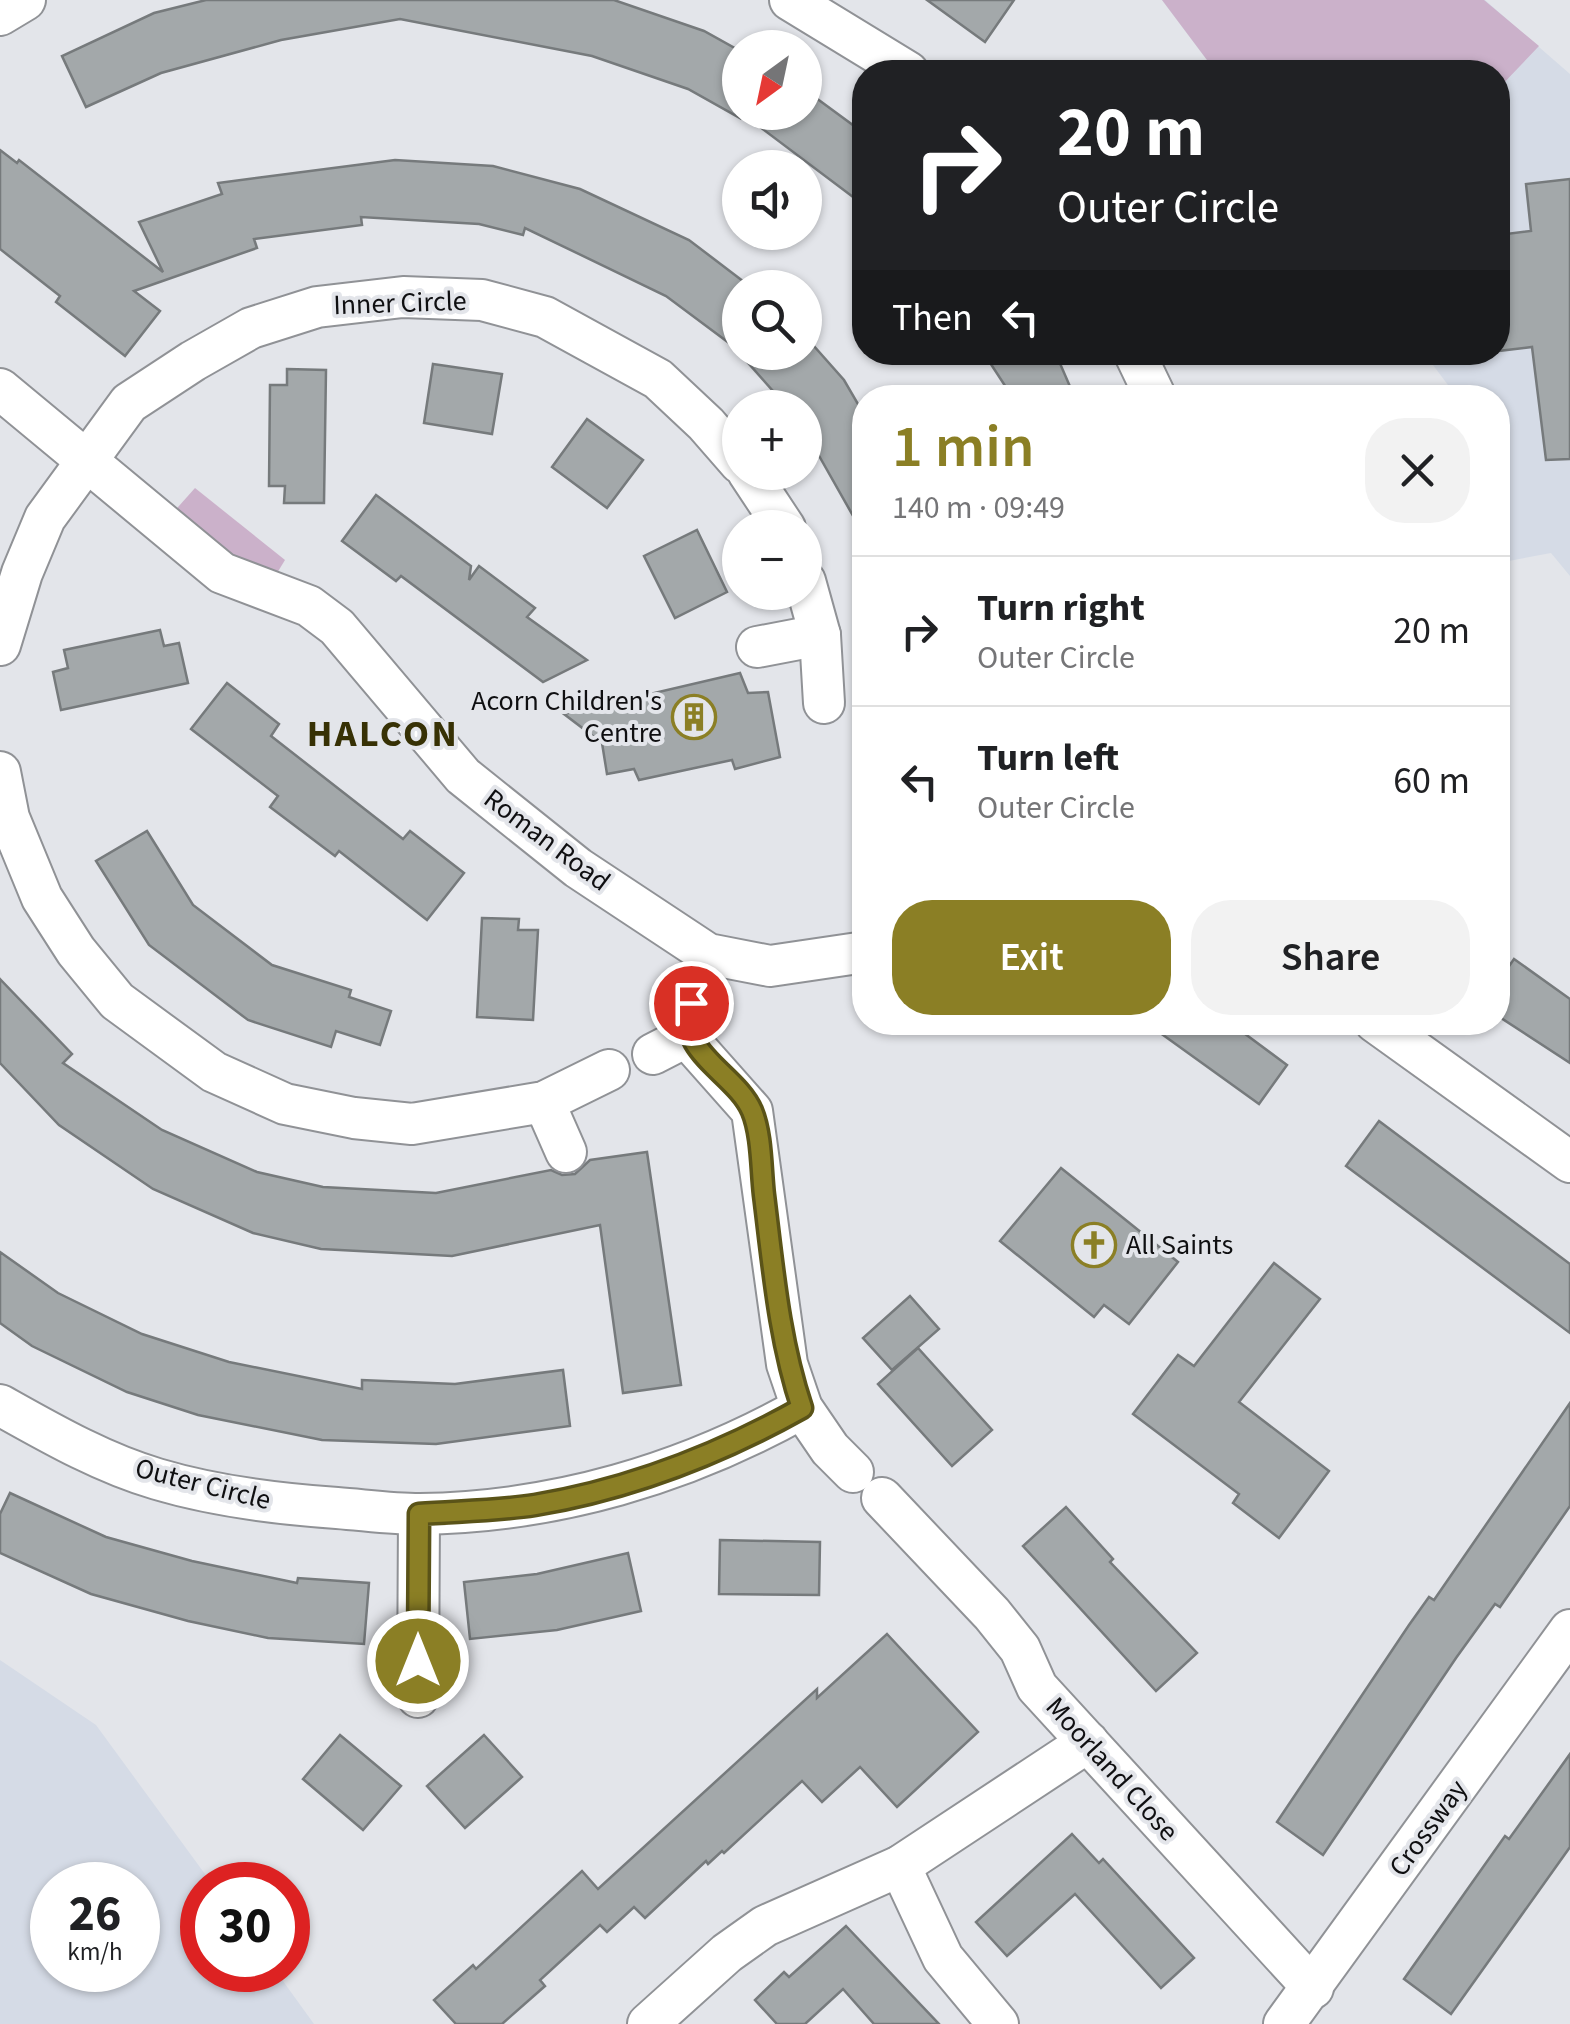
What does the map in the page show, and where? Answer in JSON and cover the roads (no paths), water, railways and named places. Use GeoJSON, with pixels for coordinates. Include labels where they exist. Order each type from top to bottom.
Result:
{"type":"FeatureCollection","features":[{"type":"Feature","properties":{"kind":"street"},"geometry":{"type":"LineString","coordinates":[[0,14],[25,0]]}},
{"type":"Feature","properties":{"kind":"street"},"geometry":{"type":"LineString","coordinates":[[790,0],[888,60]]}},
{"type":"Feature","properties":{"kind":"street","name":"Inner Circle"},"geometry":{"type":"LineString","coordinates":[[0,645],[22,573],[46,518],[129,403],[252,328],[318,307],[403,298],[482,300],[546,317],[658,379],[722,442]]}},
{"type":"Feature","properties":{"kind":"street","name":"Roman Road"},"geometry":{"type":"LineString","coordinates":[[0,389],[222,573],[308,606],[338,627],[463,776],[578,868],[708,954],[770,966],[852,954]]}},
{"type":"Feature","properties":{"kind":"street"},"geometry":{"type":"LineString","coordinates":[[813,610],[820,635],[824,703]]}},
{"type":"Feature","properties":{"kind":"street"},"geometry":{"type":"LineString","coordinates":[[757,648],[820,635]]}},
{"type":"Feature","properties":{"kind":"street"},"geometry":{"type":"LineString","coordinates":[[0,772],[10,818],[42,898],[76,951],[117,1001],[214,1072],[285,1104],[354,1118],[412,1124],[544,1102],[609,1070]]}},
{"type":"Feature","properties":{"kind":"street"},"geometry":{"type":"LineString","coordinates":[[708,954],[687,1014],[690,1035],[697,1049],[752,1111],[787,1364],[802,1408]]}},
{"type":"Feature","properties":{"kind":"street"},"geometry":{"type":"LineString","coordinates":[[653,1054],[690,1035]]}},
{"type":"Feature","properties":{"kind":"street"},"geometry":{"type":"LineString","coordinates":[[1392,1035],[1570,1162]]}},
{"type":"Feature","properties":{"kind":"street"},"geometry":{"type":"LineString","coordinates":[[544,1102],[566,1152]]}},
{"type":"Feature","properties":{"kind":"street","name":"Outer Circle"},"geometry":{"type":"LineString","coordinates":[[0,1406],[72,1444],[157,1479],[284,1504],[419,1514],[533,1505],[609,1488],[697,1460],[745,1440],[802,1408]]}},
{"type":"Feature","properties":{"kind":"street","name":"Moorland Close"},"geometry":{"type":"LineString","coordinates":[[802,1408],[830,1449],[992,1614],[1020,1649],[1037,1687],[1313,1988]]}},
{"type":"Feature","properties":{"kind":"street"},"geometry":{"type":"LineString","coordinates":[[418,1698],[419,1514]]}},
{"type":"Feature","properties":{"kind":"street","name":"Crossway"},"geometry":{"type":"LineString","coordinates":[[1284,2024],[1570,1630]]}},
{"type":"Feature","properties":{"kind":"street"},"geometry":{"type":"LineString","coordinates":[[648,2024],[727,1953],[765,1926],[900,1866],[1088,1742]]}},
{"type":"Feature","properties":{"kind":"street"},"geometry":{"type":"LineString","coordinates":[[900,1866],[943,1958],[998,2024]]}},
{"type":"Feature","properties":{"kind":"place","name":"Acorn Children's Centre"},"geometry":{"type":"Point","coordinates":[694,717]}},
{"type":"Feature","properties":{"kind":"place","name":"All Saints"},"geometry":{"type":"Point","coordinates":[1094,1245]}},
{"type":"Feature","properties":{"kind":"district","name":"HALCON"},"geometry":{"type":"Point","coordinates":[383,734]}}]}
